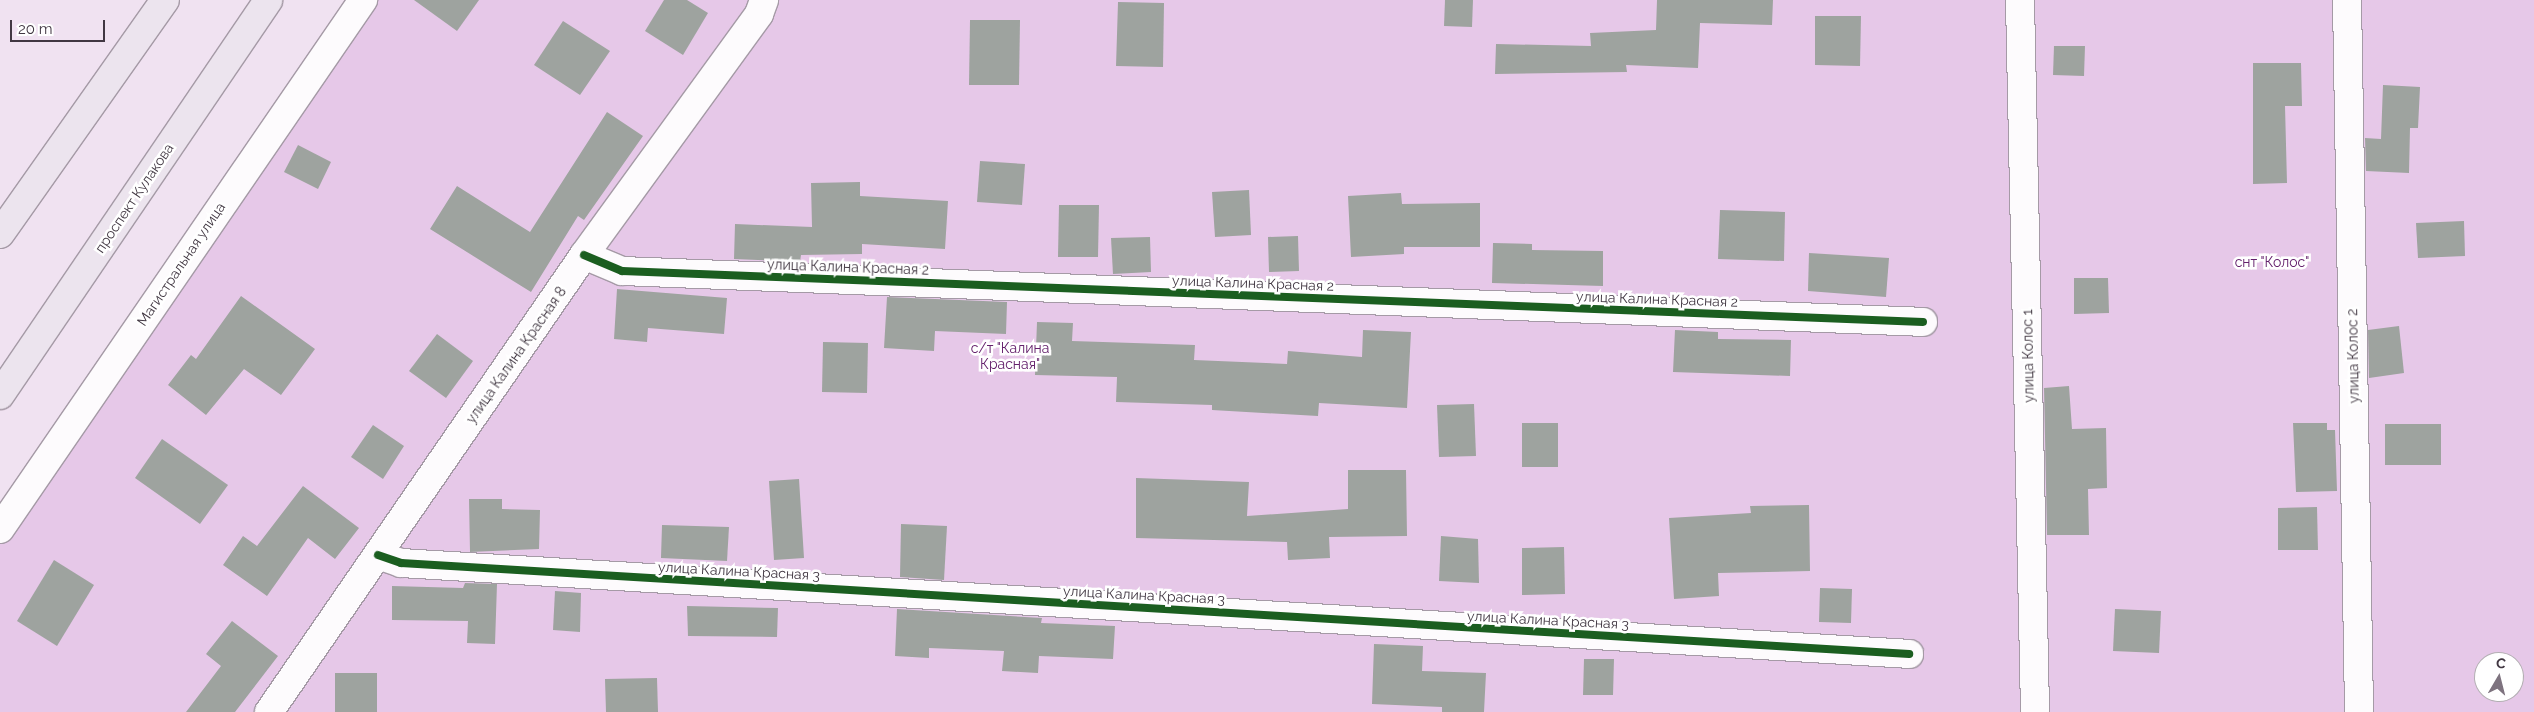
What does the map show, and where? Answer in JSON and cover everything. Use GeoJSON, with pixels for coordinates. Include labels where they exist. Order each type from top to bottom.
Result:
{"type":"FeatureCollection","features":[{"type":"Feature","properties":{"kind":"main road"},"geometry":{"type":"LineString","coordinates":[[0,234],[165,0]]}},
{"type":"Feature","properties":{"kind":"main road","name":"проспект Кулакова"},"geometry":{"type":"LineString","coordinates":[[0,395],[268,0]]}},
{"type":"Feature","properties":{"kind":"street","name":"Магистральная улица"},"geometry":{"type":"LineString","coordinates":[[0,529],[363,0]]}},
{"type":"Feature","properties":{"kind":"street","name":"улица Калина Красная 8"},"geometry":{"type":"LineString","coordinates":[[269,712],[584,255],[759,14],[764,0]]}},
{"type":"Feature","properties":{"kind":"street","name":"улица Колос 1"},"geometry":{"type":"LineString","coordinates":[[2020,0],[2035,712]]}},
{"type":"Feature","properties":{"kind":"street","name":"улица Колос 2"},"geometry":{"type":"LineString","coordinates":[[2347,0],[2359,712]]}},
{"type":"Feature","properties":{"kind":"street","name":"улица Калина Красная 2"},"geometry":{"type":"LineString","coordinates":[[584,255],[622,270],[1923,322]]}},
{"type":"Feature","properties":{"kind":"street","name":"улица Калина Красная 3"},"geometry":{"type":"LineString","coordinates":[[378,554],[401,563],[1909,654]]}},
{"type":"Feature","properties":{"kind":"green space","name":"с/т \"Калина Красная\""},"geometry":{"type":"Polygon","coordinates":[[[346,0],[2534,0],[2534,712],[0,712],[0,521],[346,0]]]}},
{"type":"Feature","properties":{"kind":"building"},"geometry":{"type":"Polygon","coordinates":[[[414,0],[479,0],[457,31],[414,0]]]}},
{"type":"Feature","properties":{"kind":"building"},"geometry":{"type":"Polygon","coordinates":[[[664,0],[687,0],[708,13],[683,55],[645,31],[664,0]]]}},
{"type":"Feature","properties":{"kind":"building"},"geometry":{"type":"Polygon","coordinates":[[[1445,0],[1473,0],[1472,27],[1444,26],[1445,0]]]}},
{"type":"Feature","properties":{"kind":"building"},"geometry":{"type":"Polygon","coordinates":[[[1657,0],[1773,0],[1772,25],[1700,23],[1698,68],[1626,65],[1627,72],[1495,74],[1496,44],[1591,46],[1590,33],[1656,30],[1657,0]]]}},
{"type":"Feature","properties":{"kind":"building"},"geometry":{"type":"Polygon","coordinates":[[[1118,2],[1164,3],[1163,67],[1116,66],[1118,2]]]}},
{"type":"Feature","properties":{"kind":"building"},"geometry":{"type":"Polygon","coordinates":[[[1815,16],[1861,16],[1860,66],[1815,65],[1815,16]]]}},
{"type":"Feature","properties":{"kind":"building"},"geometry":{"type":"Polygon","coordinates":[[[970,20],[1020,20],[1019,85],[969,85],[970,20]]]}},
{"type":"Feature","properties":{"kind":"building"},"geometry":{"type":"Polygon","coordinates":[[[563,21],[610,51],[580,95],[534,65],[563,21]]]}},
{"type":"Feature","properties":{"kind":"building"},"geometry":{"type":"Polygon","coordinates":[[[2054,46],[2085,46],[2084,76],[2053,75],[2054,46]]]}},
{"type":"Feature","properties":{"kind":"building"},"geometry":{"type":"Polygon","coordinates":[[[2253,63],[2301,63],[2302,106],[2285,106],[2287,183],[2253,184],[2253,63]]]}},
{"type":"Feature","properties":{"kind":"building"},"geometry":{"type":"Polygon","coordinates":[[[2383,85],[2420,87],[2418,128],[2410,128],[2409,173],[2366,171],[2365,138],[2381,139],[2383,85]]]}},
{"type":"Feature","properties":{"kind":"building"},"geometry":{"type":"Polygon","coordinates":[[[607,112],[643,136],[584,220],[578,216],[531,292],[430,229],[457,186],[530,232],[607,112]]]}},
{"type":"Feature","properties":{"kind":"building"},"geometry":{"type":"Polygon","coordinates":[[[298,145],[331,162],[318,189],[284,172],[298,145]]]}},
{"type":"Feature","properties":{"kind":"building"},"geometry":{"type":"Polygon","coordinates":[[[980,161],[1025,164],[1022,205],[977,202],[980,161]]]}},
{"type":"Feature","properties":{"kind":"building"},"geometry":{"type":"Polygon","coordinates":[[[860,182],[860,196],[948,201],[945,249],[862,244],[862,254],[801,255],[800,262],[734,259],[735,224],[812,227],[811,183],[860,182]]]}},
{"type":"Feature","properties":{"kind":"building"},"geometry":{"type":"Polygon","coordinates":[[[1249,190],[1251,235],[1215,237],[1212,192],[1249,190]]]}},
{"type":"Feature","properties":{"kind":"building"},"geometry":{"type":"Polygon","coordinates":[[[1401,193],[1402,204],[1480,203],[1480,247],[1404,247],[1404,254],[1351,257],[1348,196],[1401,193]]]}},
{"type":"Feature","properties":{"kind":"building"},"geometry":{"type":"Polygon","coordinates":[[[1059,205],[1099,205],[1098,257],[1058,257],[1059,205]]]}},
{"type":"Feature","properties":{"kind":"building"},"geometry":{"type":"Polygon","coordinates":[[[1720,210],[1785,212],[1784,261],[1718,259],[1720,210]]]}},
{"type":"Feature","properties":{"kind":"building"},"geometry":{"type":"Polygon","coordinates":[[[2464,221],[2465,256],[2418,258],[2416,223],[2464,221]]]}},
{"type":"Feature","properties":{"kind":"building"},"geometry":{"type":"Polygon","coordinates":[[[1298,236],[1299,271],[1269,272],[1268,237],[1298,236]]]}},
{"type":"Feature","properties":{"kind":"building"},"geometry":{"type":"Polygon","coordinates":[[[1150,237],[1151,272],[1113,274],[1111,238],[1150,237]]]}},
{"type":"Feature","properties":{"kind":"building"},"geometry":{"type":"Polygon","coordinates":[[[1493,243],[1532,244],[1532,250],[1603,251],[1603,286],[1492,283],[1493,243]]]}},
{"type":"Feature","properties":{"kind":"building"},"geometry":{"type":"Polygon","coordinates":[[[1809,253],[1889,258],[1886,297],[1808,291],[1809,253]]]}},
{"type":"Feature","properties":{"kind":"building"},"geometry":{"type":"Polygon","coordinates":[[[2074,278],[2108,278],[2109,313],[2074,314],[2074,278]]]}},
{"type":"Feature","properties":{"kind":"building"},"geometry":{"type":"Polygon","coordinates":[[[617,289],[727,298],[724,334],[648,328],[647,342],[614,339],[617,289]]]}},
{"type":"Feature","properties":{"kind":"building"},"geometry":{"type":"Polygon","coordinates":[[[241,296],[315,349],[281,395],[244,369],[206,415],[168,385],[191,355],[196,359],[241,296]]]}},
{"type":"Feature","properties":{"kind":"building"},"geometry":{"type":"Polygon","coordinates":[[[887,297],[1007,302],[1006,334],[935,331],[934,351],[884,348],[887,297]]]}},
{"type":"Feature","properties":{"kind":"building"},"geometry":{"type":"Polygon","coordinates":[[[1037,322],[1073,323],[1072,341],[1195,345],[1194,360],[1287,364],[1288,351],[1362,357],[1363,330],[1411,332],[1407,408],[1319,403],[1318,416],[1212,410],[1212,405],[1116,402],[1117,377],[1035,375],[1037,322]]]}},
{"type":"Feature","properties":{"kind":"building"},"geometry":{"type":"Polygon","coordinates":[[[2399,326],[2404,373],[2369,378],[2368,330],[2399,326]]]}},
{"type":"Feature","properties":{"kind":"building"},"geometry":{"type":"Polygon","coordinates":[[[1675,330],[1718,332],[1718,339],[1791,340],[1790,376],[1673,372],[1675,330]]]}},
{"type":"Feature","properties":{"kind":"building"},"geometry":{"type":"Polygon","coordinates":[[[437,334],[473,361],[446,398],[409,371],[437,334]]]}},
{"type":"Feature","properties":{"kind":"building"},"geometry":{"type":"Polygon","coordinates":[[[823,342],[868,343],[867,393],[822,392],[823,342]]]}},
{"type":"Feature","properties":{"kind":"building"},"geometry":{"type":"Polygon","coordinates":[[[2069,386],[2072,429],[2106,428],[2107,488],[2088,489],[2089,535],[2047,535],[2044,388],[2069,386]]]}},
{"type":"Feature","properties":{"kind":"building"},"geometry":{"type":"Polygon","coordinates":[[[1474,404],[1476,456],[1439,457],[1437,405],[1474,404]]]}},
{"type":"Feature","properties":{"kind":"building"},"geometry":{"type":"Polygon","coordinates":[[[1522,423],[1558,423],[1558,467],[1522,467],[1522,423]]]}},
{"type":"Feature","properties":{"kind":"building"},"geometry":{"type":"Polygon","coordinates":[[[2293,423],[2327,423],[2327,430],[2335,430],[2337,491],[2296,492],[2293,423]]]}},
{"type":"Feature","properties":{"kind":"building"},"geometry":{"type":"Polygon","coordinates":[[[2385,424],[2441,424],[2441,465],[2385,465],[2385,424]]]}},
{"type":"Feature","properties":{"kind":"building"},"geometry":{"type":"Polygon","coordinates":[[[373,425],[404,446],[383,479],[351,457],[373,425]]]}},
{"type":"Feature","properties":{"kind":"building"},"geometry":{"type":"Polygon","coordinates":[[[162,439],[228,485],[200,524],[135,478],[162,439]]]}},
{"type":"Feature","properties":{"kind":"building"},"geometry":{"type":"Polygon","coordinates":[[[1348,470],[1406,470],[1407,536],[1329,537],[1330,558],[1288,560],[1287,542],[1136,538],[1136,478],[1249,482],[1247,516],[1348,509],[1348,470]]]}},
{"type":"Feature","properties":{"kind":"building"},"geometry":{"type":"Polygon","coordinates":[[[799,479],[804,558],[774,560],[769,481],[799,479]]]}},
{"type":"Feature","properties":{"kind":"building"},"geometry":{"type":"Polygon","coordinates":[[[303,486],[359,528],[335,559],[308,538],[267,596],[223,565],[243,536],[257,546],[303,486]]]}},
{"type":"Feature","properties":{"kind":"building"},"geometry":{"type":"Polygon","coordinates":[[[469,499],[502,499],[502,509],[540,510],[539,549],[470,552],[469,499]]]}},
{"type":"Feature","properties":{"kind":"building"},"geometry":{"type":"Polygon","coordinates":[[[1809,505],[1810,571],[1718,573],[1719,596],[1674,599],[1669,518],[1751,513],[1750,506],[1809,505]]]}},
{"type":"Feature","properties":{"kind":"building"},"geometry":{"type":"Polygon","coordinates":[[[2317,507],[2318,550],[2278,550],[2278,508],[2317,507]]]}},
{"type":"Feature","properties":{"kind":"building"},"geometry":{"type":"Polygon","coordinates":[[[901,524],[947,526],[944,580],[900,577],[901,524]]]}},
{"type":"Feature","properties":{"kind":"building"},"geometry":{"type":"Polygon","coordinates":[[[662,525],[729,527],[727,561],[661,558],[662,525]]]}},
{"type":"Feature","properties":{"kind":"building"},"geometry":{"type":"Polygon","coordinates":[[[1441,536],[1478,539],[1479,583],[1439,581],[1441,536]]]}},
{"type":"Feature","properties":{"kind":"building"},"geometry":{"type":"Polygon","coordinates":[[[1564,547],[1565,594],[1522,595],[1522,548],[1564,547]]]}},
{"type":"Feature","properties":{"kind":"building"},"geometry":{"type":"Polygon","coordinates":[[[54,560],[94,585],[57,646],[17,621],[54,560]]]}},
{"type":"Feature","properties":{"kind":"building"},"geometry":{"type":"Polygon","coordinates":[[[465,583],[497,584],[495,644],[467,643],[468,621],[392,620],[392,586],[463,588],[465,583]]]}},
{"type":"Feature","properties":{"kind":"building"},"geometry":{"type":"Polygon","coordinates":[[[1820,588],[1852,589],[1851,623],[1819,622],[1820,588]]]}},
{"type":"Feature","properties":{"kind":"building"},"geometry":{"type":"Polygon","coordinates":[[[555,591],[581,593],[580,632],[553,630],[555,591]]]}},
{"type":"Feature","properties":{"kind":"building"},"geometry":{"type":"Polygon","coordinates":[[[687,606],[778,608],[777,637],[688,636],[687,606]]]}},
{"type":"Feature","properties":{"kind":"building"},"geometry":{"type":"Polygon","coordinates":[[[897,609],[1042,618],[1041,623],[1115,626],[1113,659],[1039,656],[1038,673],[1002,671],[1004,651],[929,648],[929,658],[895,656],[897,609]]]}},
{"type":"Feature","properties":{"kind":"building"},"geometry":{"type":"Polygon","coordinates":[[[2115,609],[2161,611],[2159,653],[2113,651],[2115,609]]]}},
{"type":"Feature","properties":{"kind":"building"},"geometry":{"type":"Polygon","coordinates":[[[232,621],[278,656],[235,712],[186,712],[221,666],[206,654],[232,621]]]}},
{"type":"Feature","properties":{"kind":"building"},"geometry":{"type":"Polygon","coordinates":[[[1374,644],[1423,646],[1422,671],[1486,673],[1484,712],[1442,712],[1442,707],[1372,704],[1374,644]]]}},
{"type":"Feature","properties":{"kind":"building"},"geometry":{"type":"Polygon","coordinates":[[[1584,659],[1614,659],[1613,695],[1583,695],[1584,659]]]}},
{"type":"Feature","properties":{"kind":"building"},"geometry":{"type":"Polygon","coordinates":[[[335,673],[377,673],[377,712],[335,712],[335,673]]]}},
{"type":"Feature","properties":{"kind":"building"},"geometry":{"type":"Polygon","coordinates":[[[657,678],[658,712],[606,712],[605,679],[657,678]]]}},
{"type":"Feature","properties":{"kind":"cycle path"},"geometry":{"type":"LineString","coordinates":[[584,255],[622,271],[1923,322]]}},
{"type":"Feature","properties":{"kind":"cycle path"},"geometry":{"type":"LineString","coordinates":[[378,555],[401,563],[1909,654]]}},
{"type":"Feature","properties":{"kind":"park label","name":"снт \"Колос\""},"geometry":{"type":"Point","coordinates":[2272,262]}}]}
